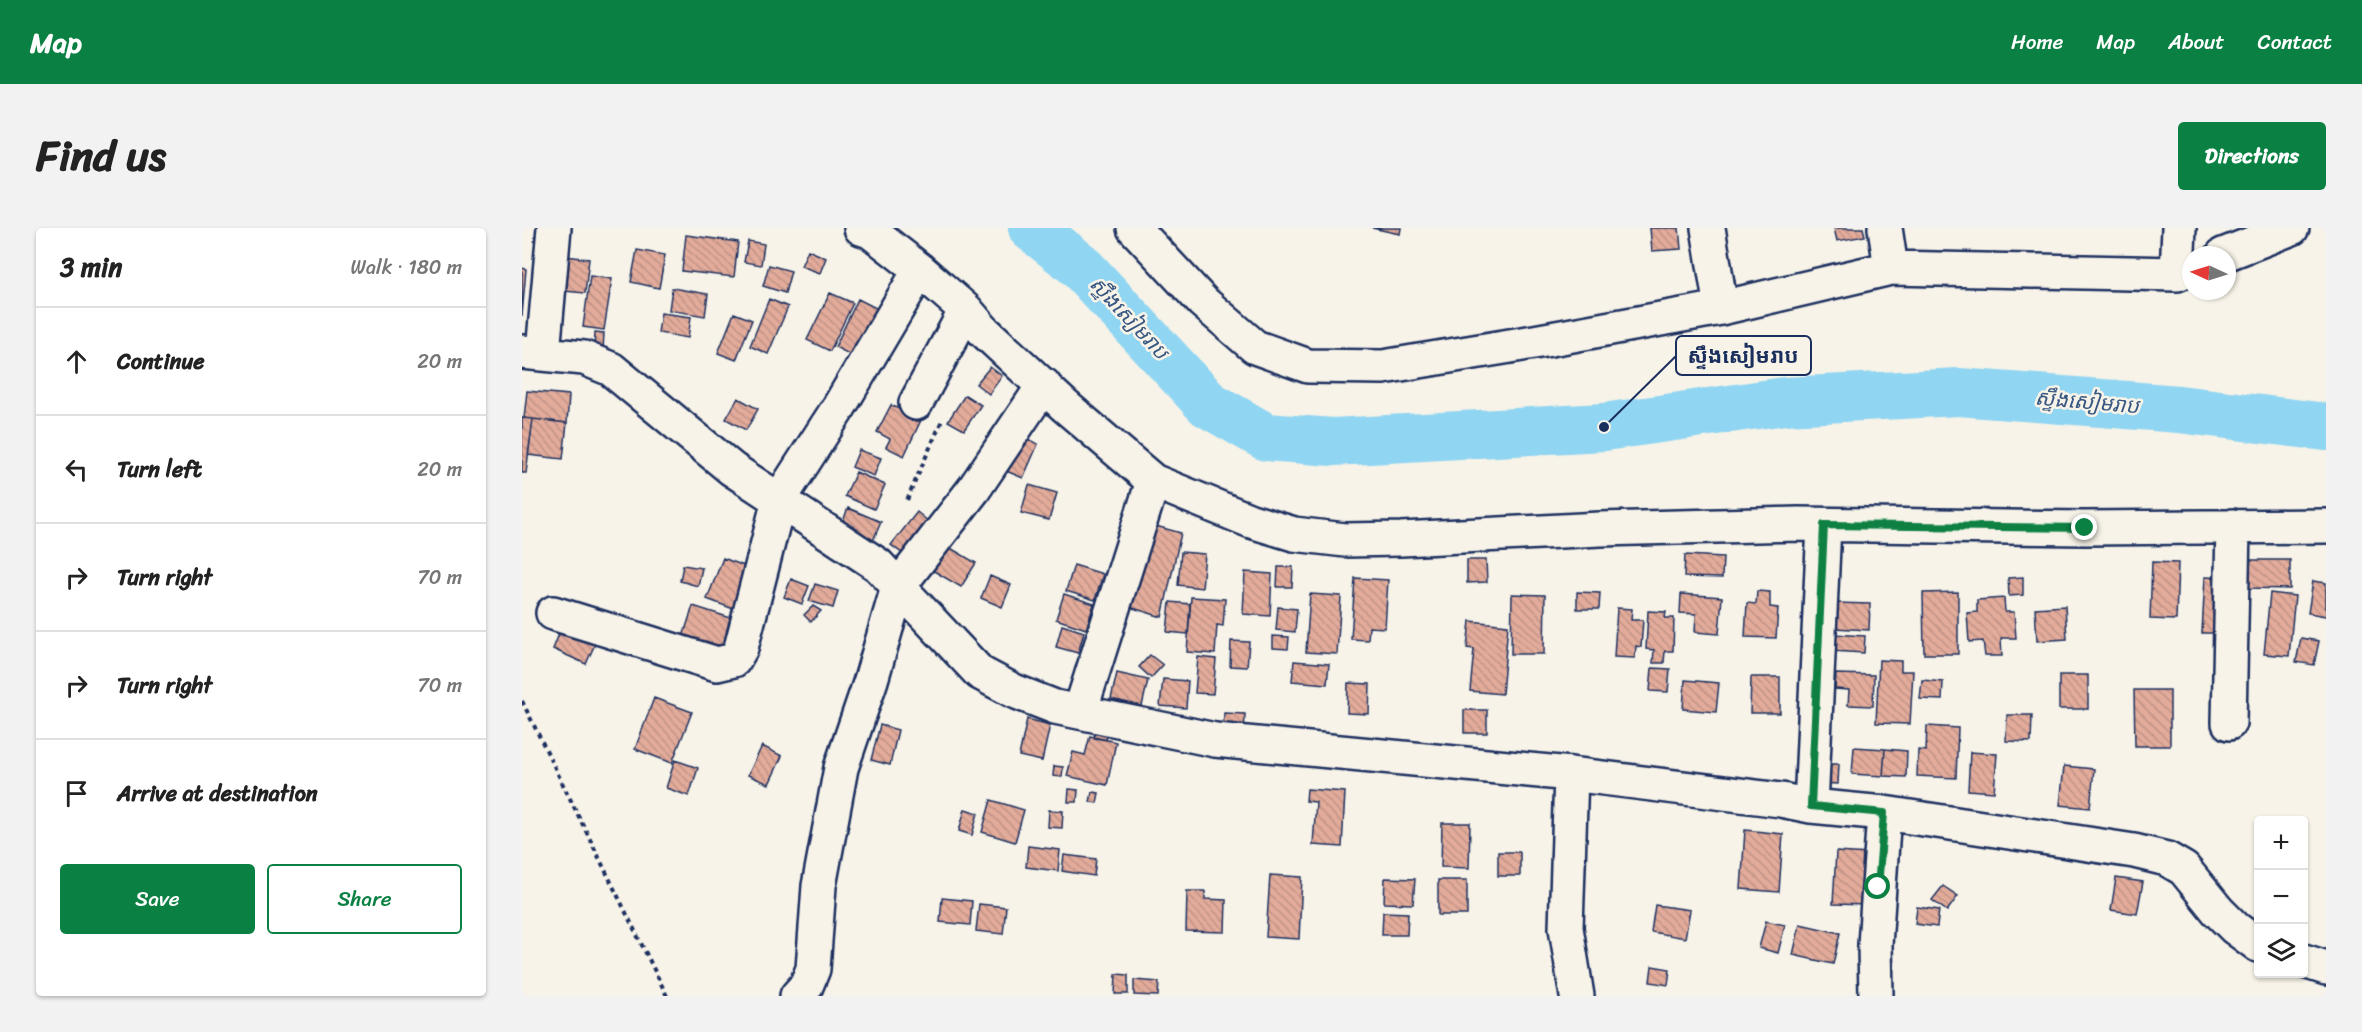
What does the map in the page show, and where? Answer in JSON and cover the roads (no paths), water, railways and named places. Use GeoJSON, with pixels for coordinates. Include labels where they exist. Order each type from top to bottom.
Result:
{"type":"FeatureCollection","features":[{"type":"Feature","properties":{"kind":"street"},"geometry":{"type":"LineString","coordinates":[[554,228],[533,353],[584,358],[611,369],[732,469],[878,565],[980,673],[1014,691],[1055,707],[1215,740],[1571,774],[1782,800],[1811,806],[1884,813],[2134,851],[2168,859],[2184,868],[2218,911],[2235,928],[2254,941]]}},
{"type":"Feature","properties":{"kind":"street"},"geometry":{"type":"LineString","coordinates":[[861,228],[870,231],[920,270],[966,310],[983,330],[1065,406],[1153,481],[1262,524],[1294,534],[1345,540],[1600,529],[1824,525],[2085,528],[2326,526]]}},
{"type":"Feature","properties":{"kind":"street"},"geometry":{"type":"LineString","coordinates":[[1134,228],[1203,302],[1255,347],[1308,366],[1383,367],[1534,342],[1721,308],[1891,268],[2182,271]]}},
{"type":"Feature","properties":{"kind":"street"},"geometry":{"type":"LineString","coordinates":[[1708,228],[1721,308]]}},
{"type":"Feature","properties":{"kind":"street"},"geometry":{"type":"LineString","coordinates":[[1885,228],[1891,268]]}},
{"type":"Feature","properties":{"kind":"street"},"geometry":{"type":"LineString","coordinates":[[2180,228],[2182,250]]}},
{"type":"Feature","properties":{"kind":"street"},"geometry":{"type":"LineString","coordinates":[[2236,250],[2292,228]]}},
{"type":"Feature","properties":{"kind":"street"},"geometry":{"type":"LineString","coordinates":[[552,613],[717,664],[734,660],[741,648],[779,500],[839,407],[920,270]]}},
{"type":"Feature","properties":{"kind":"street"},"geometry":{"type":"LineString","coordinates":[[916,403],[966,310]]}},
{"type":"Feature","properties":{"kind":"street"},"geometry":{"type":"LineString","coordinates":[[797,996],[806,986],[813,969],[819,886],[841,768],[871,680],[898,586],[974,489],[1044,385]]}},
{"type":"Feature","properties":{"kind":"street"},"geometry":{"type":"LineString","coordinates":[[1080,712],[1153,481]]}},
{"type":"Feature","properties":{"kind":"street"},"geometry":{"type":"LineString","coordinates":[[1811,806],[1824,525]]}},
{"type":"Feature","properties":{"kind":"street"},"geometry":{"type":"LineString","coordinates":[[2229,723],[2233,526]]}},
{"type":"Feature","properties":{"kind":"street"},"geometry":{"type":"LineString","coordinates":[[1571,774],[1566,928],[1577,996]]}},
{"type":"Feature","properties":{"kind":"street"},"geometry":{"type":"LineString","coordinates":[[1876,996],[1875,945],[1884,813]]}},
{"type":"Feature","properties":{"kind":"street"},"geometry":{"type":"LineString","coordinates":[[2308,963],[2326,968]]}},
{"type":"Feature","properties":{"kind":"waterway","name":"ស្ទឹងសៀមរាប"},"geometry":{"type":"LineString","coordinates":[[1032,228],[1079,265],[1208,404],[1266,437],[1333,442],[1604,427],[1785,401],[1959,392],[2179,409],[2326,427]]}},
{"type":"Feature","properties":{"kind":"place","name":"ស្ទឹងសៀមរាប"},"geometry":{"type":"Point","coordinates":[1604,427]}}]}
